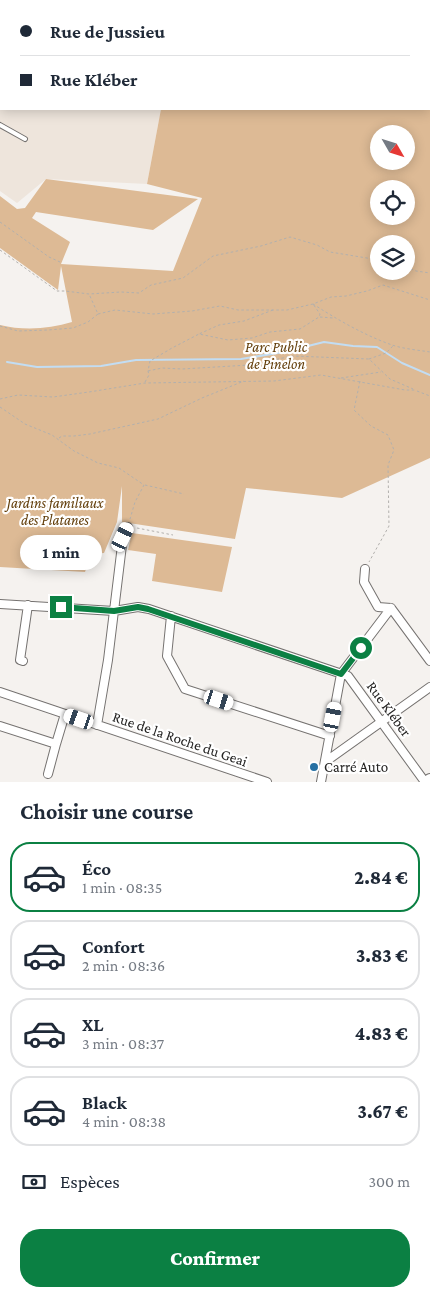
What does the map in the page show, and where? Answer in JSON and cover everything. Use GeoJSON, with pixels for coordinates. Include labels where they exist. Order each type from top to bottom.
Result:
{"type":"FeatureCollection","features":[{"type":"Feature","properties":{"kind":"street"},"geometry":{"type":"LineString","coordinates":[[97,725],[108,660],[123,537],[128,526]]}},
{"type":"Feature","properties":{"kind":"street"},"geometry":{"type":"LineString","coordinates":[[365,569],[364,582],[378,607],[392,608],[430,660]]}},
{"type":"Feature","properties":{"kind":"street","name":"Rue Kléber"},"geometry":{"type":"LineString","coordinates":[[0,604],[114,611],[138,607],[148,609],[348,676],[425,782]]}},
{"type":"Feature","properties":{"kind":"street"},"geometry":{"type":"LineString","coordinates":[[23,661],[20,660],[28,605]]}},
{"type":"Feature","properties":{"kind":"street"},"geometry":{"type":"LineString","coordinates":[[320,782],[341,674],[392,608]]}},
{"type":"Feature","properties":{"kind":"street"},"geometry":{"type":"LineString","coordinates":[[172,616],[167,656],[185,689],[330,736]]}},
{"type":"Feature","properties":{"kind":"street"},"geometry":{"type":"LineString","coordinates":[[325,762],[430,686]]}},
{"type":"Feature","properties":{"kind":"street","name":"Rue de la Roche du Geai"},"geometry":{"type":"LineString","coordinates":[[0,692],[267,782]]}},
{"type":"Feature","properties":{"kind":"street"},"geometry":{"type":"LineString","coordinates":[[48,774],[66,714]]}},
{"type":"Feature","properties":{"kind":"street"},"geometry":{"type":"LineString","coordinates":[[0,726],[56,744]]}},
{"type":"Feature","properties":{"kind":"street"},"geometry":{"type":"LineString","coordinates":[[425,782],[430,779]]}},
{"type":"Feature","properties":{"kind":"lane"},"geometry":{"type":"LineString","coordinates":[[0,125],[26,140]]}},
{"type":"Feature","properties":{"kind":"path"},"geometry":{"type":"LineString","coordinates":[[0,222],[49,257],[60,262]]}},
{"type":"Feature","properties":{"kind":"path"},"geometry":{"type":"LineString","coordinates":[[0,250],[57,291],[89,294],[139,293],[151,285],[183,278],[213,256],[261,246],[290,237],[317,244],[330,252],[370,259]]}},
{"type":"Feature","properties":{"kind":"path"},"geometry":{"type":"LineString","coordinates":[[415,271],[430,273]]}},
{"type":"Feature","properties":{"kind":"path"},"geometry":{"type":"LineString","coordinates":[[0,326],[18,331],[73,328],[88,322],[98,314],[115,310],[153,314],[192,311],[220,306],[238,310],[288,310],[331,297],[367,292],[382,285],[430,300]]}},
{"type":"Feature","properties":{"kind":"path"},"geometry":{"type":"LineString","coordinates":[[89,294],[98,314]]}},
{"type":"Feature","properties":{"kind":"path"},"geometry":{"type":"LineString","coordinates":[[313,304],[320,314],[319,316]]}},
{"type":"Feature","properties":{"kind":"path"},"geometry":{"type":"LineString","coordinates":[[313,304],[362,333],[393,345],[430,352]]}},
{"type":"Feature","properties":{"kind":"path"},"geometry":{"type":"LineString","coordinates":[[145,383],[149,375],[150,362],[172,348],[220,326],[276,310]]}},
{"type":"Feature","properties":{"kind":"path"},"geometry":{"type":"LineString","coordinates":[[199,334],[228,340],[252,338],[270,332],[300,329],[319,316],[336,318]]}},
{"type":"Feature","properties":{"kind":"path"},"geometry":{"type":"LineString","coordinates":[[148,370],[266,364],[293,356],[369,359],[386,353],[393,345]]}},
{"type":"Feature","properties":{"kind":"path"},"geometry":{"type":"LineString","coordinates":[[369,359],[390,379],[430,396]]}},
{"type":"Feature","properties":{"kind":"path"},"geometry":{"type":"LineString","coordinates":[[339,378],[382,371]]}},
{"type":"Feature","properties":{"kind":"path"},"geometry":{"type":"LineString","coordinates":[[0,399],[18,396],[53,396],[145,383],[274,381],[321,375],[405,390],[415,390]]}},
{"type":"Feature","properties":{"kind":"path"},"geometry":{"type":"LineString","coordinates":[[58,439],[62,436],[90,434],[158,419],[202,398],[245,381]]}},
{"type":"Feature","properties":{"kind":"path"},"geometry":{"type":"LineString","coordinates":[[360,381],[354,410],[371,426],[388,434],[394,450],[388,465],[389,526],[365,569]]}},
{"type":"Feature","properties":{"kind":"path"},"geometry":{"type":"LineString","coordinates":[[0,407],[26,424],[52,435],[74,451],[98,463],[119,468],[144,485],[184,494]]}},
{"type":"Feature","properties":{"kind":"path"},"geometry":{"type":"LineString","coordinates":[[144,485],[135,502],[128,526],[173,534]]}},
{"type":"Feature","properties":{"kind":"shaded area"},"geometry":{"type":"Polygon","coordinates":[[[0,110],[161,110],[147,184],[46,179],[17,203],[0,191],[0,110]]]}},
{"type":"Feature","properties":{"kind":"green space","name":"Parc Public de Pinelon"},"geometry":{"type":"Polygon","coordinates":[[[161,110],[430,110],[430,458],[342,498],[246,488],[235,539],[122,522],[122,486],[117,522],[104,553],[91,554],[85,572],[0,567],[0,325],[36,328],[72,322],[61,266],[58,290],[0,248],[0,196],[17,209],[25,208],[46,179],[198,199],[153,230],[36,212],[32,218],[70,242],[61,264],[173,271],[202,198],[147,184],[161,110]]]}},
{"type":"Feature","properties":{"kind":"green space"},"geometry":{"type":"Polygon","coordinates":[[[132,533],[232,547],[222,592],[152,581],[156,554],[128,550],[132,533]]]}},
{"type":"Feature","properties":{"kind":"waterway"},"geometry":{"type":"LineString","coordinates":[[7,362],[37,367],[101,366],[136,360],[241,359],[284,352],[324,342],[377,347],[402,363],[430,375]]}},
{"type":"Feature","properties":{"kind":"place","name":"Carré Auto"},"geometry":{"type":"Point","coordinates":[314,767]}},
{"type":"Feature","properties":{"kind":"route"},"geometry":{"type":"LineString","coordinates":[[61,607],[114,611],[138,607],[148,609],[341,674],[361,648]]}},
{"type":"Feature","properties":{"kind":"park label","name":"Jardins familiaux des Platanes"},"geometry":{"type":"Point","coordinates":[55,512]}}]}
